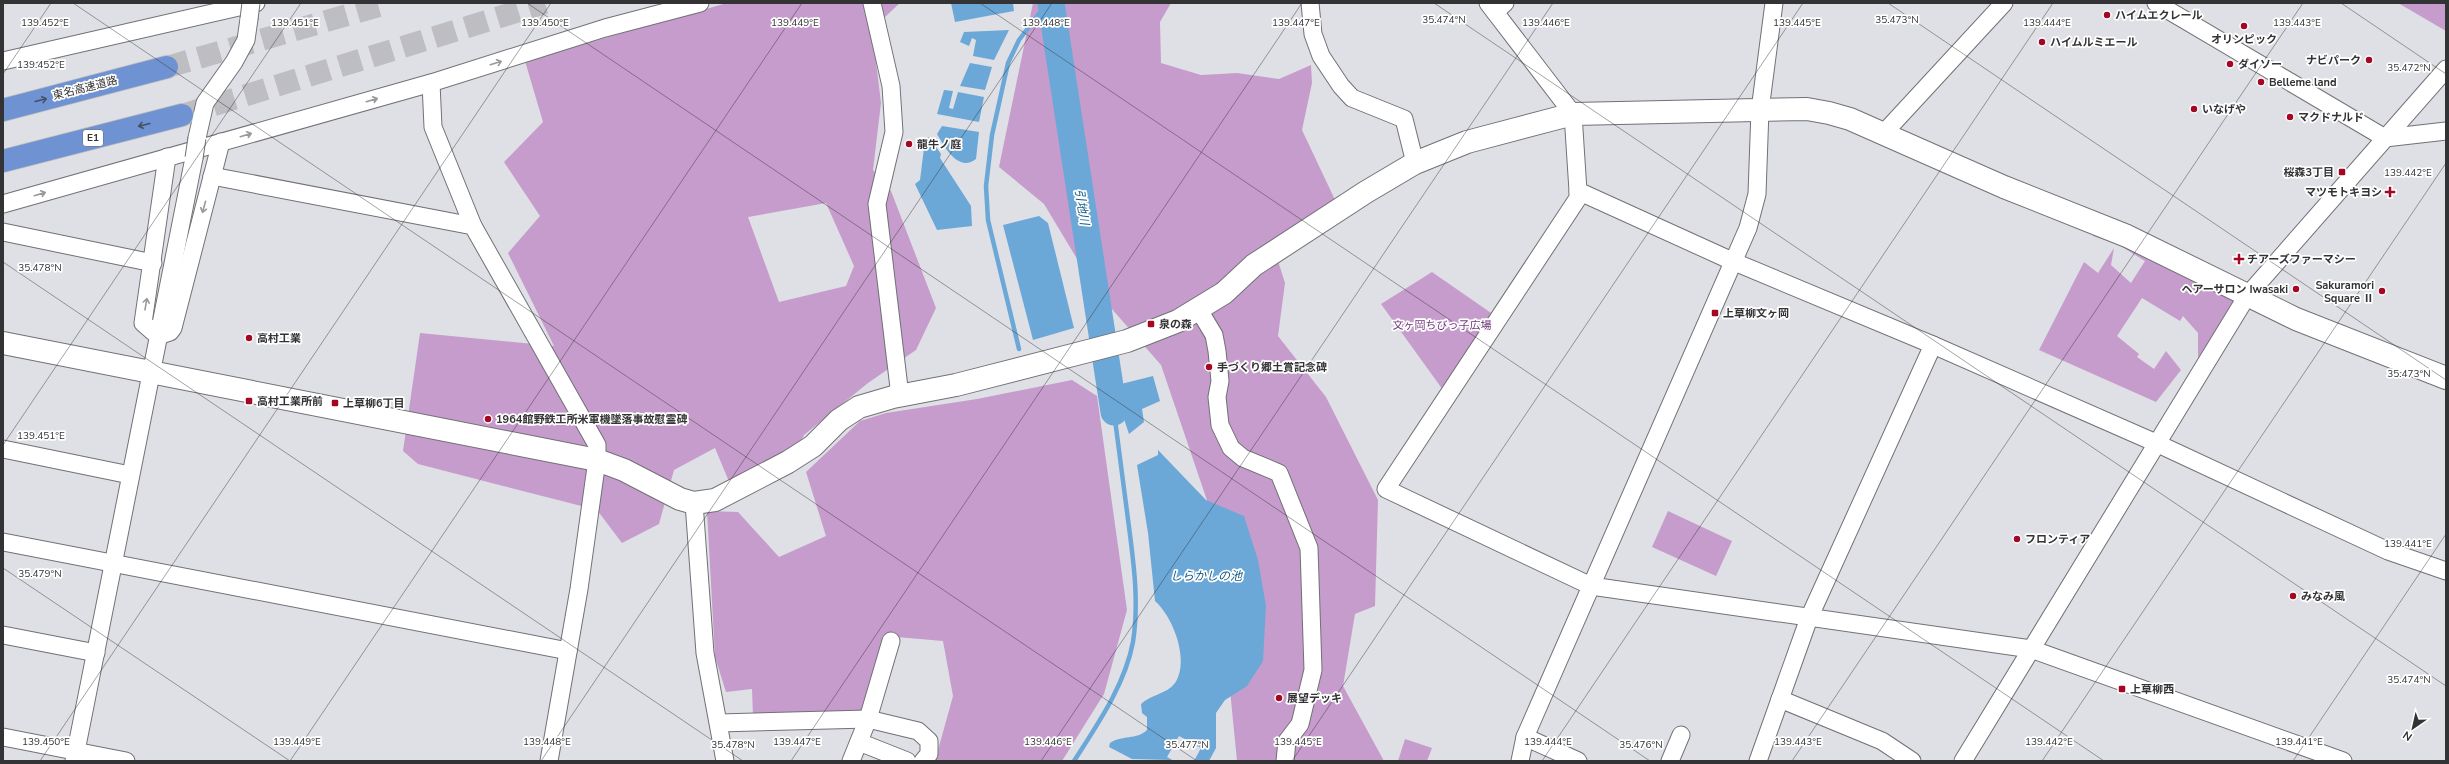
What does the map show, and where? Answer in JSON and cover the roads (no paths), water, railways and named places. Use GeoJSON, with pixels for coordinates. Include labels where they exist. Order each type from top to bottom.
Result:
{"type":"FeatureCollection","features":[{"type":"Feature","properties":{"kind":"highway","name":"東名高速道路"},"geometry":{"type":"LineString","coordinates":[[3,110],[167,67]]}},
{"type":"Feature","properties":{"kind":"highway","name":"E1"},"geometry":{"type":"LineString","coordinates":[[3,161],[182,115]]}},
{"type":"Feature","properties":{"kind":"street"},"geometry":{"type":"LineString","coordinates":[[3,61],[222,7],[256,3]]}},
{"type":"Feature","properties":{"kind":"street"},"geometry":{"type":"LineString","coordinates":[[646,17],[661,6],[669,3]]}},
{"type":"Feature","properties":{"kind":"street"},"geometry":{"type":"LineString","coordinates":[[3,204],[431,84],[605,28],[700,3]]}},
{"type":"Feature","properties":{"kind":"street"},"geometry":{"type":"LineString","coordinates":[[872,3],[891,86],[894,132],[877,204],[900,396]]}},
{"type":"Feature","properties":{"kind":"street"},"geometry":{"type":"LineString","coordinates":[[1310,3],[1313,34],[1321,56],[1341,86],[1352,98],[1404,119],[1415,163]]}},
{"type":"Feature","properties":{"kind":"street"},"geometry":{"type":"LineString","coordinates":[[1520,761],[1525,737],[1754,210],[1760,110],[1774,3]]}},
{"type":"Feature","properties":{"kind":"street"},"geometry":{"type":"LineString","coordinates":[[1884,134],[2004,3]]}},
{"type":"Feature","properties":{"kind":"street"},"geometry":{"type":"LineString","coordinates":[[2156,3],[2385,138],[2446,131]]}},
{"type":"Feature","properties":{"kind":"street"},"geometry":{"type":"LineString","coordinates":[[1496,6],[1573,114],[1578,198],[1386,489],[1591,586],[2032,649],[2343,761]]}},
{"type":"Feature","properties":{"kind":"street"},"geometry":{"type":"LineString","coordinates":[[75,756],[112,564],[205,103],[234,62],[246,40],[250,11]]}},
{"type":"Feature","properties":{"kind":"street"},"geometry":{"type":"LineString","coordinates":[[1962,761],[2247,296],[2446,69]]}},
{"type":"Feature","properties":{"kind":"street"},"geometry":{"type":"LineString","coordinates":[[431,84],[433,127],[473,226],[597,445],[597,460],[568,651],[549,761]]}},
{"type":"Feature","properties":{"kind":"street"},"geometry":{"type":"LineString","coordinates":[[3,343],[597,460],[624,470],[680,499],[694,503],[715,500],[788,462],[813,446],[840,420],[859,408],[900,396],[956,385],[1116,344],[1154,331],[1199,310],[1224,293],[1254,265],[1366,192],[1415,163],[1467,142],[1573,114],[1807,109],[1830,113],[1884,134],[2004,187],[2126,236],[2296,319],[2446,378]]}},
{"type":"Feature","properties":{"kind":"street"},"geometry":{"type":"LineString","coordinates":[[158,336],[170,332],[173,328],[221,142]]}},
{"type":"Feature","properties":{"kind":"street"},"geometry":{"type":"LineString","coordinates":[[158,336],[143,323],[153,263],[167,157]]}},
{"type":"Feature","properties":{"kind":"street"},"geometry":{"type":"LineString","coordinates":[[212,176],[473,226]]}},
{"type":"Feature","properties":{"kind":"street"},"geometry":{"type":"LineString","coordinates":[[1578,191],[1732,261],[1933,345],[2156,443],[2388,551],[2446,571]]}},
{"type":"Feature","properties":{"kind":"street"},"geometry":{"type":"LineString","coordinates":[[3,232],[153,263]]}},
{"type":"Feature","properties":{"kind":"street"},"geometry":{"type":"LineString","coordinates":[[1199,310],[1214,335],[1216,343],[1220,381],[1217,397],[1220,425],[1231,448],[1243,458],[1279,473],[1309,548],[1312,670],[1300,724],[1287,741],[1285,761]]}},
{"type":"Feature","properties":{"kind":"street"},"geometry":{"type":"LineString","coordinates":[[1758,761],[1809,618],[1933,345]]}},
{"type":"Feature","properties":{"kind":"street"},"geometry":{"type":"LineString","coordinates":[[3,449],[130,475]]}},
{"type":"Feature","properties":{"kind":"street"},"geometry":{"type":"LineString","coordinates":[[694,503],[705,653],[725,761]]}},
{"type":"Feature","properties":{"kind":"street"},"geometry":{"type":"LineString","coordinates":[[3,542],[568,651]]}},
{"type":"Feature","properties":{"kind":"street"},"geometry":{"type":"LineString","coordinates":[[3,635],[96,653]]}},
{"type":"Feature","properties":{"kind":"street"},"geometry":{"type":"LineString","coordinates":[[851,761],[868,719],[891,641]]}},
{"type":"Feature","properties":{"kind":"street"},"geometry":{"type":"LineString","coordinates":[[1780,699],[1882,741],[1912,761]]}},
{"type":"Feature","properties":{"kind":"street"},"geometry":{"type":"LineString","coordinates":[[719,723],[868,719],[918,731],[929,741],[929,754],[923,761]]}},
{"type":"Feature","properties":{"kind":"street"},"geometry":{"type":"LineString","coordinates":[[1670,761],[1681,735]]}},
{"type":"Feature","properties":{"kind":"street"},"geometry":{"type":"LineString","coordinates":[[3,737],[75,756],[126,761]]}},
{"type":"Feature","properties":{"kind":"street"},"geometry":{"type":"LineString","coordinates":[[1525,737],[1578,761]]}},
{"type":"Feature","properties":{"kind":"street"},"geometry":{"type":"LineString","coordinates":[[859,742],[907,761]]}},
{"type":"Feature","properties":{"kind":"water"},"geometry":{"type":"Polygon","coordinates":[[[951,3],[1013,3],[1014,11],[955,22],[951,3]]]}},
{"type":"Feature","properties":{"kind":"water"},"geometry":{"type":"Polygon","coordinates":[[[1009,30],[994,60],[973,56],[976,40],[972,38],[969,46],[960,42],[964,32],[1009,30]]]}},
{"type":"Feature","properties":{"kind":"water"},"geometry":{"type":"Polygon","coordinates":[[[970,63],[992,67],[985,90],[960,86],[970,63]]]}},
{"type":"Feature","properties":{"kind":"water"},"geometry":{"type":"Polygon","coordinates":[[[944,90],[953,91],[949,108],[953,109],[958,92],[984,97],[979,122],[937,114],[944,90]]]}},
{"type":"Feature","properties":{"kind":"water"},"geometry":{"type":"Polygon","coordinates":[[[942,126],[979,132],[976,159],[963,163],[952,156],[937,134],[942,126]]]}},
{"type":"Feature","properties":{"kind":"water"},"geometry":{"type":"Polygon","coordinates":[[[929,137],[941,154],[940,158],[971,206],[972,226],[937,230],[915,184],[920,180],[925,140],[929,137]]]}},
{"type":"Feature","properties":{"kind":"water"},"geometry":{"type":"Polygon","coordinates":[[[1039,216],[1048,223],[1074,328],[1033,340],[1003,225],[1039,216]]]}},
{"type":"Feature","properties":{"kind":"water"},"geometry":{"type":"Polygon","coordinates":[[[1153,376],[1160,401],[1142,409],[1144,422],[1129,434],[1113,386],[1153,376]]]}},
{"type":"Feature","properties":{"kind":"water","name":"しらかしの池"},"geometry":{"type":"Polygon","coordinates":[[[1158,450],[1206,500],[1244,516],[1258,560],[1266,606],[1263,661],[1247,686],[1225,700],[1216,713],[1216,748],[1209,761],[1132,759],[1109,747],[1110,743],[1114,741],[1139,735],[1147,730],[1147,717],[1142,713],[1141,704],[1149,698],[1172,687],[1179,674],[1181,663],[1180,651],[1173,628],[1162,608],[1155,601],[1148,533],[1137,465],[1158,455],[1158,450]]]}},
{"type":"Feature","properties":{"kind":"waterway"},"geometry":{"type":"LineString","coordinates":[[1019,349],[988,220],[986,186],[992,135],[1008,63],[1019,40],[1047,3]]}},
{"type":"Feature","properties":{"kind":"waterway","name":"引地川"},"geometry":{"type":"LineString","coordinates":[[1051,3],[1114,412]]}},
{"type":"Feature","properties":{"kind":"waterway"},"geometry":{"type":"LineString","coordinates":[[1074,761],[1101,719],[1117,689],[1124,674],[1133,642],[1136,613],[1134,570],[1114,412],[1126,410]]}},
{"type":"Feature","properties":{"kind":"tunnel"},"geometry":{"type":"LineString","coordinates":[[167,67],[389,3]]}},
{"type":"Feature","properties":{"kind":"tunnel"},"geometry":{"type":"LineString","coordinates":[[182,115],[545,3]]}},
{"type":"Feature","properties":{"kind":"place","name":"ハイムエクレール"},"geometry":{"type":"Point","coordinates":[2107,15]}},
{"type":"Feature","properties":{"kind":"place","name":"オリンピック"},"geometry":{"type":"Point","coordinates":[2244,26]}},
{"type":"Feature","properties":{"kind":"place","name":"ハイムルミエール"},"geometry":{"type":"Point","coordinates":[2042,42]}},
{"type":"Feature","properties":{"kind":"place","name":"ナビパーク"},"geometry":{"type":"Point","coordinates":[2369,60]}},
{"type":"Feature","properties":{"kind":"place","name":"ダイソー"},"geometry":{"type":"Point","coordinates":[2230,64]}},
{"type":"Feature","properties":{"kind":"place","name":"Belleme land"},"geometry":{"type":"Point","coordinates":[2261,82]}},
{"type":"Feature","properties":{"kind":"place","name":"いなげや"},"geometry":{"type":"Point","coordinates":[2194,109]}},
{"type":"Feature","properties":{"kind":"place","name":"マクドナルド"},"geometry":{"type":"Point","coordinates":[2290,117]}},
{"type":"Feature","properties":{"kind":"place","name":"龍牛ノ庭"},"geometry":{"type":"Point","coordinates":[909,144]}},
{"type":"Feature","properties":{"kind":"place","name":"桜森3丁目"},"geometry":{"type":"Point","coordinates":[2342,172]}},
{"type":"Feature","properties":{"kind":"place","name":"マツモトキヨシ"},"geometry":{"type":"Point","coordinates":[2390,192]}},
{"type":"Feature","properties":{"kind":"place","name":"チアーズファーマシー"},"geometry":{"type":"Point","coordinates":[2239,259]}},
{"type":"Feature","properties":{"kind":"place","name":"ヘアーサロン Iwasaki"},"geometry":{"type":"Point","coordinates":[2296,289]}},
{"type":"Feature","properties":{"kind":"place","name":"Sakuramori Square Ⅱ"},"geometry":{"type":"Point","coordinates":[2382,291]}},
{"type":"Feature","properties":{"kind":"place","name":"上草柳文ヶ岡"},"geometry":{"type":"Point","coordinates":[1715,313]}},
{"type":"Feature","properties":{"kind":"place","name":"泉の森"},"geometry":{"type":"Point","coordinates":[1151,324]}},
{"type":"Feature","properties":{"kind":"place","name":"高村工業"},"geometry":{"type":"Point","coordinates":[249,338]}},
{"type":"Feature","properties":{"kind":"place","name":"手づくり郷土賞記念碑"},"geometry":{"type":"Point","coordinates":[1209,367]}},
{"type":"Feature","properties":{"kind":"place","name":"高村工業所前"},"geometry":{"type":"Point","coordinates":[249,401]}},
{"type":"Feature","properties":{"kind":"place","name":"上草柳6丁目"},"geometry":{"type":"Point","coordinates":[335,403]}},
{"type":"Feature","properties":{"kind":"place","name":"1964館野鉄工所米軍機墜落事故慰霊碑"},"geometry":{"type":"Point","coordinates":[488,419]}},
{"type":"Feature","properties":{"kind":"place","name":"フロンティア"},"geometry":{"type":"Point","coordinates":[2017,539]}},
{"type":"Feature","properties":{"kind":"place","name":"みなみ風"},"geometry":{"type":"Point","coordinates":[2293,596]}},
{"type":"Feature","properties":{"kind":"place","name":"上草柳西"},"geometry":{"type":"Point","coordinates":[2122,689]}},
{"type":"Feature","properties":{"kind":"place","name":"展望デッキ"},"geometry":{"type":"Point","coordinates":[1279,698]}},
{"type":"Feature","properties":{"kind":"park label","name":"文ヶ岡ちびっ子広場"},"geometry":{"type":"Point","coordinates":[1442,325]}}]}
